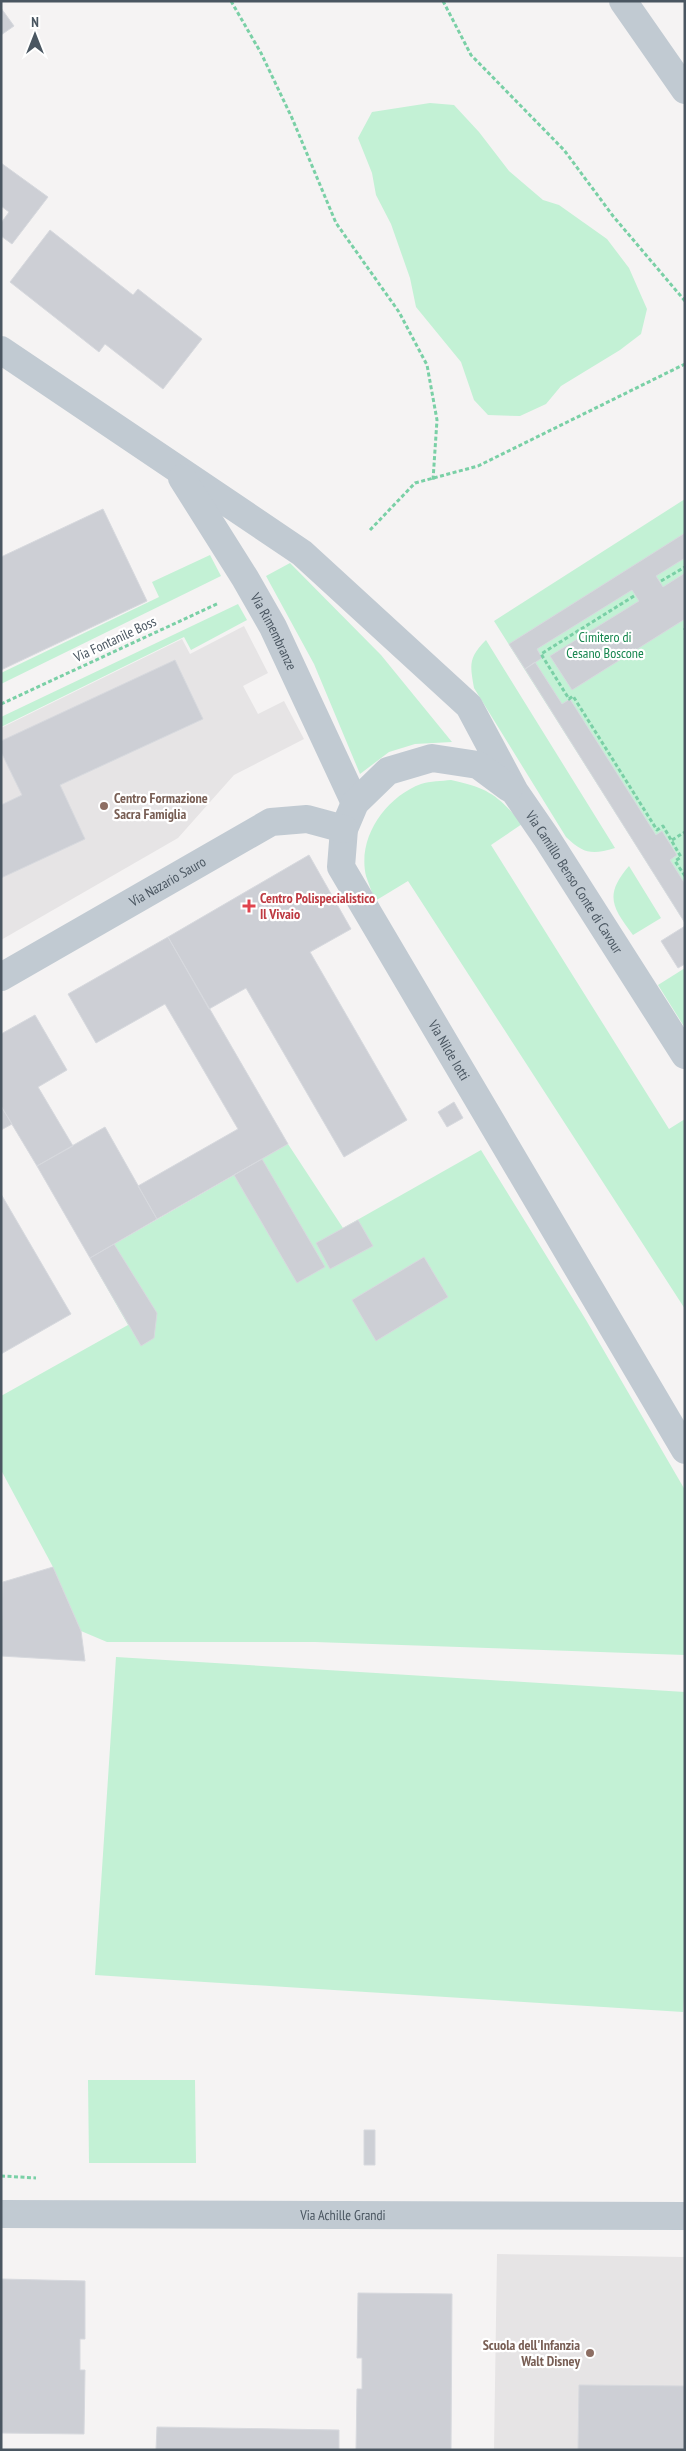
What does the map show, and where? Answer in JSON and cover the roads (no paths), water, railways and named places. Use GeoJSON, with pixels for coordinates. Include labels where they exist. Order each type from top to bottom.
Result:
{"type":"FeatureCollection","features":[{"type":"Feature","properties":{"kind":"street"},"geometry":{"type":"LineString","coordinates":[[623,1],[685,90]]}},
{"type":"Feature","properties":{"kind":"street","name":"Via Rimembranze"},"geometry":{"type":"LineString","coordinates":[[1,350],[310,559],[469,706]]}},
{"type":"Feature","properties":{"kind":"street","name":"Via Rimembranze"},"geometry":{"type":"LineString","coordinates":[[176,469],[248,583],[273,627],[355,803]]}},
{"type":"Feature","properties":{"kind":"street","name":"Via Camillo Benso Conte di Cavour"},"geometry":{"type":"LineString","coordinates":[[469,706],[514,792],[546,837],[685,1056]]}},
{"type":"Feature","properties":{"kind":"street","name":"Via Nilde Iotti"},"geometry":{"type":"LineString","coordinates":[[514,792],[478,765],[432,758],[388,770],[355,803],[344,829],[341,867],[685,1450]]}},
{"type":"Feature","properties":{"kind":"street","name":"Via Nazario Sauro"},"geometry":{"type":"LineString","coordinates":[[1,977],[270,822],[307,819],[344,829]]}},
{"type":"Feature","properties":{"kind":"street","name":"Via Achille Grandi"},"geometry":{"type":"LineString","coordinates":[[1,2214],[685,2216]]}},
{"type":"Feature","properties":{"kind":"place","name":"Centro Formazione Sacra Famiglia"},"geometry":{"type":"Point","coordinates":[104,806]}},
{"type":"Feature","properties":{"kind":"place","name":"Centro Polispecialistico Il Vivaio"},"geometry":{"type":"Point","coordinates":[249,906]}},
{"type":"Feature","properties":{"kind":"place","name":"Scuola dell'Infanzia Walt Disney"},"geometry":{"type":"Point","coordinates":[590,2353]}},
{"type":"Feature","properties":{"kind":"park label","name":"Cimitero di Cesano Boscone"},"geometry":{"type":"Point","coordinates":[605,646]}}]}
